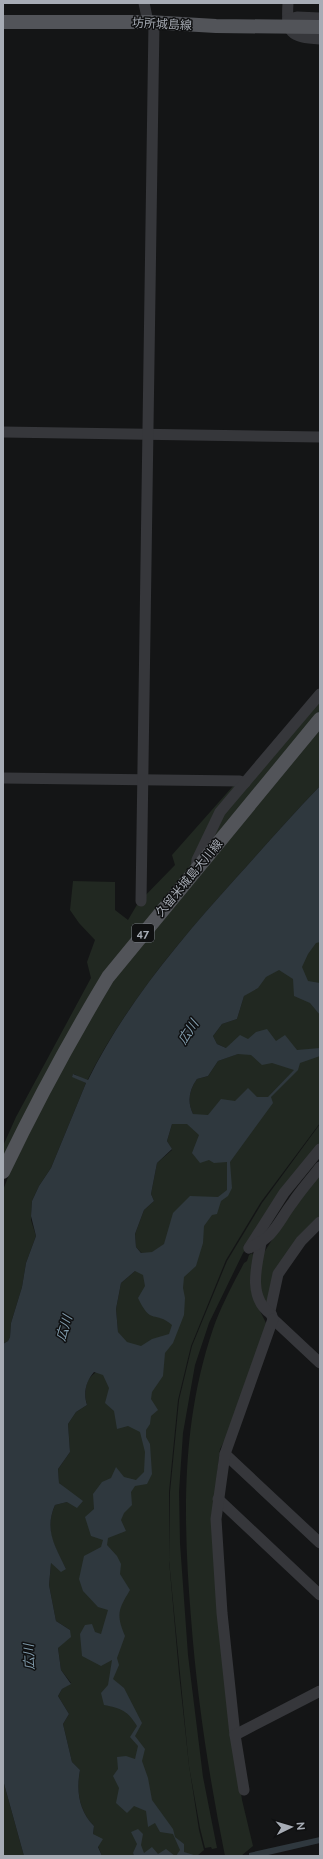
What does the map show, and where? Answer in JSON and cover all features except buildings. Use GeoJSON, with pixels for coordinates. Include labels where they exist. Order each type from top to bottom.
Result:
{"type":"FeatureCollection","features":[{"type":"Feature","properties":{"kind":"main road","name":"坊所城島線"},"geometry":{"type":"LineString","coordinates":[[3,22],[151,22],[209,26],[289,23],[314,27]]}},
{"type":"Feature","properties":{"kind":"main road","name":"久留米城島大川線"},"geometry":{"type":"LineString","coordinates":[[3,1172],[29,1118],[81,1022],[108,977],[320,719]]}},
{"type":"Feature","properties":{"kind":"street"},"geometry":{"type":"LineString","coordinates":[[141,901],[148,434],[151,22],[144,3]]}},
{"type":"Feature","properties":{"kind":"street"},"geometry":{"type":"LineString","coordinates":[[288,3],[289,23],[294,35],[300,38],[320,38]]}},
{"type":"Feature","properties":{"kind":"street"},"geometry":{"type":"LineString","coordinates":[[289,23],[297,17],[320,18]]}},
{"type":"Feature","properties":{"kind":"street"},"geometry":{"type":"LineString","coordinates":[[3,432],[320,437]]}},
{"type":"Feature","properties":{"kind":"street"},"geometry":{"type":"LineString","coordinates":[[196,870],[197,860],[220,812],[320,694]]}},
{"type":"Feature","properties":{"kind":"street"},"geometry":{"type":"LineString","coordinates":[[3,778],[240,781],[245,783]]}},
{"type":"Feature","properties":{"kind":"street"},"geometry":{"type":"LineString","coordinates":[[320,1150],[284,1193],[249,1248],[261,1243],[271,1235],[292,1203],[320,1167]]}},
{"type":"Feature","properties":{"kind":"street"},"geometry":{"type":"LineString","coordinates":[[244,1790],[235,1735],[222,1613],[216,1519],[218,1500],[225,1454],[272,1317],[270,1311],[278,1274],[301,1241],[320,1222]]}},
{"type":"Feature","properties":{"kind":"street"},"geometry":{"type":"LineString","coordinates":[[261,1243],[256,1264],[255,1281],[257,1295],[263,1309],[320,1363]]}},
{"type":"Feature","properties":{"kind":"street"},"geometry":{"type":"LineString","coordinates":[[225,1454],[320,1543]]}},
{"type":"Feature","properties":{"kind":"street"},"geometry":{"type":"LineString","coordinates":[[218,1500],[320,1596]]}},
{"type":"Feature","properties":{"kind":"street"},"geometry":{"type":"LineString","coordinates":[[235,1735],[320,1691]]}},
{"type":"Feature","properties":{"kind":"shaded area"},"geometry":{"type":"Polygon","coordinates":[[[320,697],[320,711],[200,858],[221,814],[320,697]]]}},
{"type":"Feature","properties":{"kind":"shaded area"},"geometry":{"type":"Polygon","coordinates":[[[320,729],[320,786],[215,901],[174,949],[118,1026],[87,1081],[74,1074],[72,1076],[86,1083],[51,1168],[39,1186],[32,1201],[31,1220],[36,1236],[26,1263],[22,1287],[11,1323],[10,1337],[8,1341],[3,1344],[3,1190],[23,1140],[72,1049],[122,967],[320,729]]]}},
{"type":"Feature","properties":{"kind":"shaded area"},"geometry":{"type":"Polygon","coordinates":[[[234,785],[238,787],[190,868],[97,986],[3,1163],[3,1146],[16,1117],[91,978],[87,962],[95,940],[79,923],[70,910],[73,881],[115,882],[115,910],[128,920],[138,903],[175,865],[172,855],[234,785]]]}},
{"type":"Feature","properties":{"kind":"shaded area"},"geometry":{"type":"Polygon","coordinates":[[[320,910],[320,991],[311,990],[295,962],[320,910]]]}},
{"type":"Feature","properties":{"kind":"shaded area"},"geometry":{"type":"Polygon","coordinates":[[[283,961],[320,1006],[320,1123],[261,1202],[226,1260],[191,1346],[178,1400],[169,1492],[169,1560],[179,1673],[189,1765],[199,1830],[204,1850],[197,1856],[160,1856],[133,1853],[134,1856],[102,1856],[93,1834],[94,1826],[85,1814],[80,1800],[78,1786],[80,1770],[72,1762],[63,1724],[69,1714],[58,1696],[62,1689],[71,1683],[61,1670],[58,1648],[70,1630],[56,1621],[49,1585],[51,1563],[66,1569],[54,1545],[50,1530],[50,1523],[55,1505],[67,1502],[67,1490],[59,1483],[58,1469],[70,1452],[68,1424],[76,1412],[87,1405],[85,1392],[88,1380],[92,1375],[103,1369],[129,1363],[118,1332],[116,1309],[121,1283],[173,1243],[146,1258],[136,1247],[135,1234],[144,1210],[154,1201],[151,1194],[157,1163],[172,1150],[167,1141],[172,1124],[187,1124],[209,1120],[193,1114],[191,1110],[190,1096],[194,1083],[197,1079],[208,1076],[218,1061],[254,1048],[226,1048],[217,1044],[213,1036],[222,1024],[237,1019],[244,996],[283,961]]]}},
{"type":"Feature","properties":{"kind":"shaded area"},"geometry":{"type":"Polygon","coordinates":[[[320,1124],[320,1145],[283,1189],[243,1253],[209,1323],[195,1365],[183,1433],[179,1492],[180,1543],[188,1655],[203,1777],[217,1848],[205,1848],[189,1766],[169,1560],[170,1492],[179,1400],[192,1346],[227,1261],[262,1203],[320,1124]]]}},
{"type":"Feature","properties":{"kind":"shaded area"},"geometry":{"type":"Polygon","coordinates":[[[320,1170],[320,1216],[300,1236],[268,1304],[261,1300],[260,1259],[292,1208],[320,1170]]]}},
{"type":"Feature","properties":{"kind":"shaded area"},"geometry":{"type":"Polygon","coordinates":[[[252,1253],[254,1257],[255,1301],[267,1325],[230,1431],[220,1449],[217,1475],[233,1735],[242,1800],[253,1846],[241,1856],[225,1856],[204,1737],[194,1648],[188,1581],[186,1508],[187,1472],[195,1400],[213,1329],[231,1287],[244,1263],[252,1253]]]}},
{"type":"Feature","properties":{"kind":"shaded area"},"geometry":{"type":"Polygon","coordinates":[[[3,1780],[24,1856],[3,1856],[3,1780]]]}},
{"type":"Feature","properties":{"kind":"water","name":"広川"},"geometry":{"type":"Polygon","coordinates":[[[320,786],[320,942],[316,943],[308,954],[302,967],[308,981],[320,983],[320,1015],[310,1003],[294,996],[293,979],[279,970],[266,977],[258,988],[244,996],[237,1019],[222,1024],[213,1036],[217,1044],[226,1048],[240,1035],[248,1039],[256,1032],[267,1029],[276,1041],[285,1035],[297,1050],[320,1048],[320,1056],[300,1063],[298,1070],[271,1097],[273,1103],[230,1162],[232,1188],[228,1196],[221,1201],[217,1214],[212,1215],[204,1226],[203,1243],[196,1266],[184,1277],[184,1315],[173,1343],[165,1353],[163,1376],[152,1392],[151,1399],[158,1410],[151,1416],[150,1424],[146,1430],[146,1437],[150,1444],[152,1474],[147,1484],[135,1486],[131,1492],[132,1505],[124,1513],[121,1520],[126,1531],[108,1538],[107,1545],[117,1556],[121,1564],[120,1574],[130,1590],[123,1603],[119,1617],[125,1636],[117,1658],[119,1665],[113,1679],[124,1688],[142,1723],[135,1736],[145,1749],[142,1761],[148,1778],[152,1800],[173,1829],[175,1837],[184,1844],[184,1852],[197,1856],[176,1856],[180,1850],[173,1834],[160,1832],[155,1823],[148,1827],[146,1811],[134,1806],[127,1813],[116,1803],[119,1788],[113,1776],[118,1769],[117,1757],[126,1756],[135,1759],[138,1746],[130,1737],[137,1726],[124,1711],[115,1707],[104,1705],[101,1693],[108,1685],[112,1660],[101,1666],[82,1656],[80,1634],[85,1625],[92,1624],[95,1632],[101,1634],[108,1610],[98,1607],[83,1591],[79,1579],[84,1556],[101,1547],[103,1540],[91,1536],[85,1517],[94,1509],[93,1494],[102,1482],[111,1478],[116,1467],[124,1477],[136,1480],[144,1472],[145,1452],[140,1432],[128,1426],[117,1429],[114,1411],[105,1403],[109,1388],[103,1375],[94,1372],[86,1387],[85,1396],[87,1405],[76,1412],[68,1424],[70,1452],[58,1469],[59,1483],[83,1501],[77,1508],[67,1502],[55,1505],[51,1522],[52,1538],[66,1569],[61,1572],[51,1563],[49,1585],[56,1621],[70,1630],[71,1637],[58,1648],[61,1670],[71,1684],[62,1689],[58,1696],[69,1714],[63,1724],[72,1762],[80,1770],[78,1786],[82,1807],[85,1814],[94,1826],[93,1834],[103,1839],[98,1847],[102,1856],[24,1856],[3,1780],[3,1344],[8,1341],[10,1337],[11,1323],[22,1287],[26,1263],[36,1236],[31,1216],[32,1201],[39,1186],[51,1168],[86,1083],[72,1077],[73,1074],[88,1080],[103,1052],[136,999],[174,949],[215,901],[320,786]],[[238,1054],[218,1061],[208,1076],[197,1079],[192,1087],[190,1096],[190,1105],[193,1114],[208,1115],[221,1099],[235,1101],[248,1088],[257,1097],[268,1097],[294,1070],[272,1063],[262,1065],[251,1055],[238,1054]],[[172,1124],[167,1141],[172,1149],[157,1163],[151,1194],[154,1201],[144,1210],[135,1234],[136,1247],[141,1253],[152,1252],[164,1244],[173,1213],[190,1196],[218,1197],[227,1190],[227,1162],[214,1163],[209,1160],[200,1163],[192,1153],[199,1135],[187,1124],[172,1124]],[[135,1271],[121,1283],[116,1309],[118,1332],[127,1342],[141,1346],[152,1339],[169,1334],[172,1325],[161,1318],[150,1315],[146,1312],[138,1298],[145,1286],[143,1275],[135,1271]]]}},
{"type":"Feature","properties":{"kind":"water"},"geometry":{"type":"Polygon","coordinates":[[[138,1829],[143,1834],[141,1845],[144,1853],[152,1847],[158,1854],[166,1849],[175,1856],[134,1856],[133,1853],[137,1844],[131,1832],[138,1829]]]}},
{"type":"Feature","properties":{"kind":"water"},"geometry":{"type":"Polygon","coordinates":[[[320,1837],[320,1843],[264,1856],[249,1856],[249,1853],[320,1837]]]}}]}
